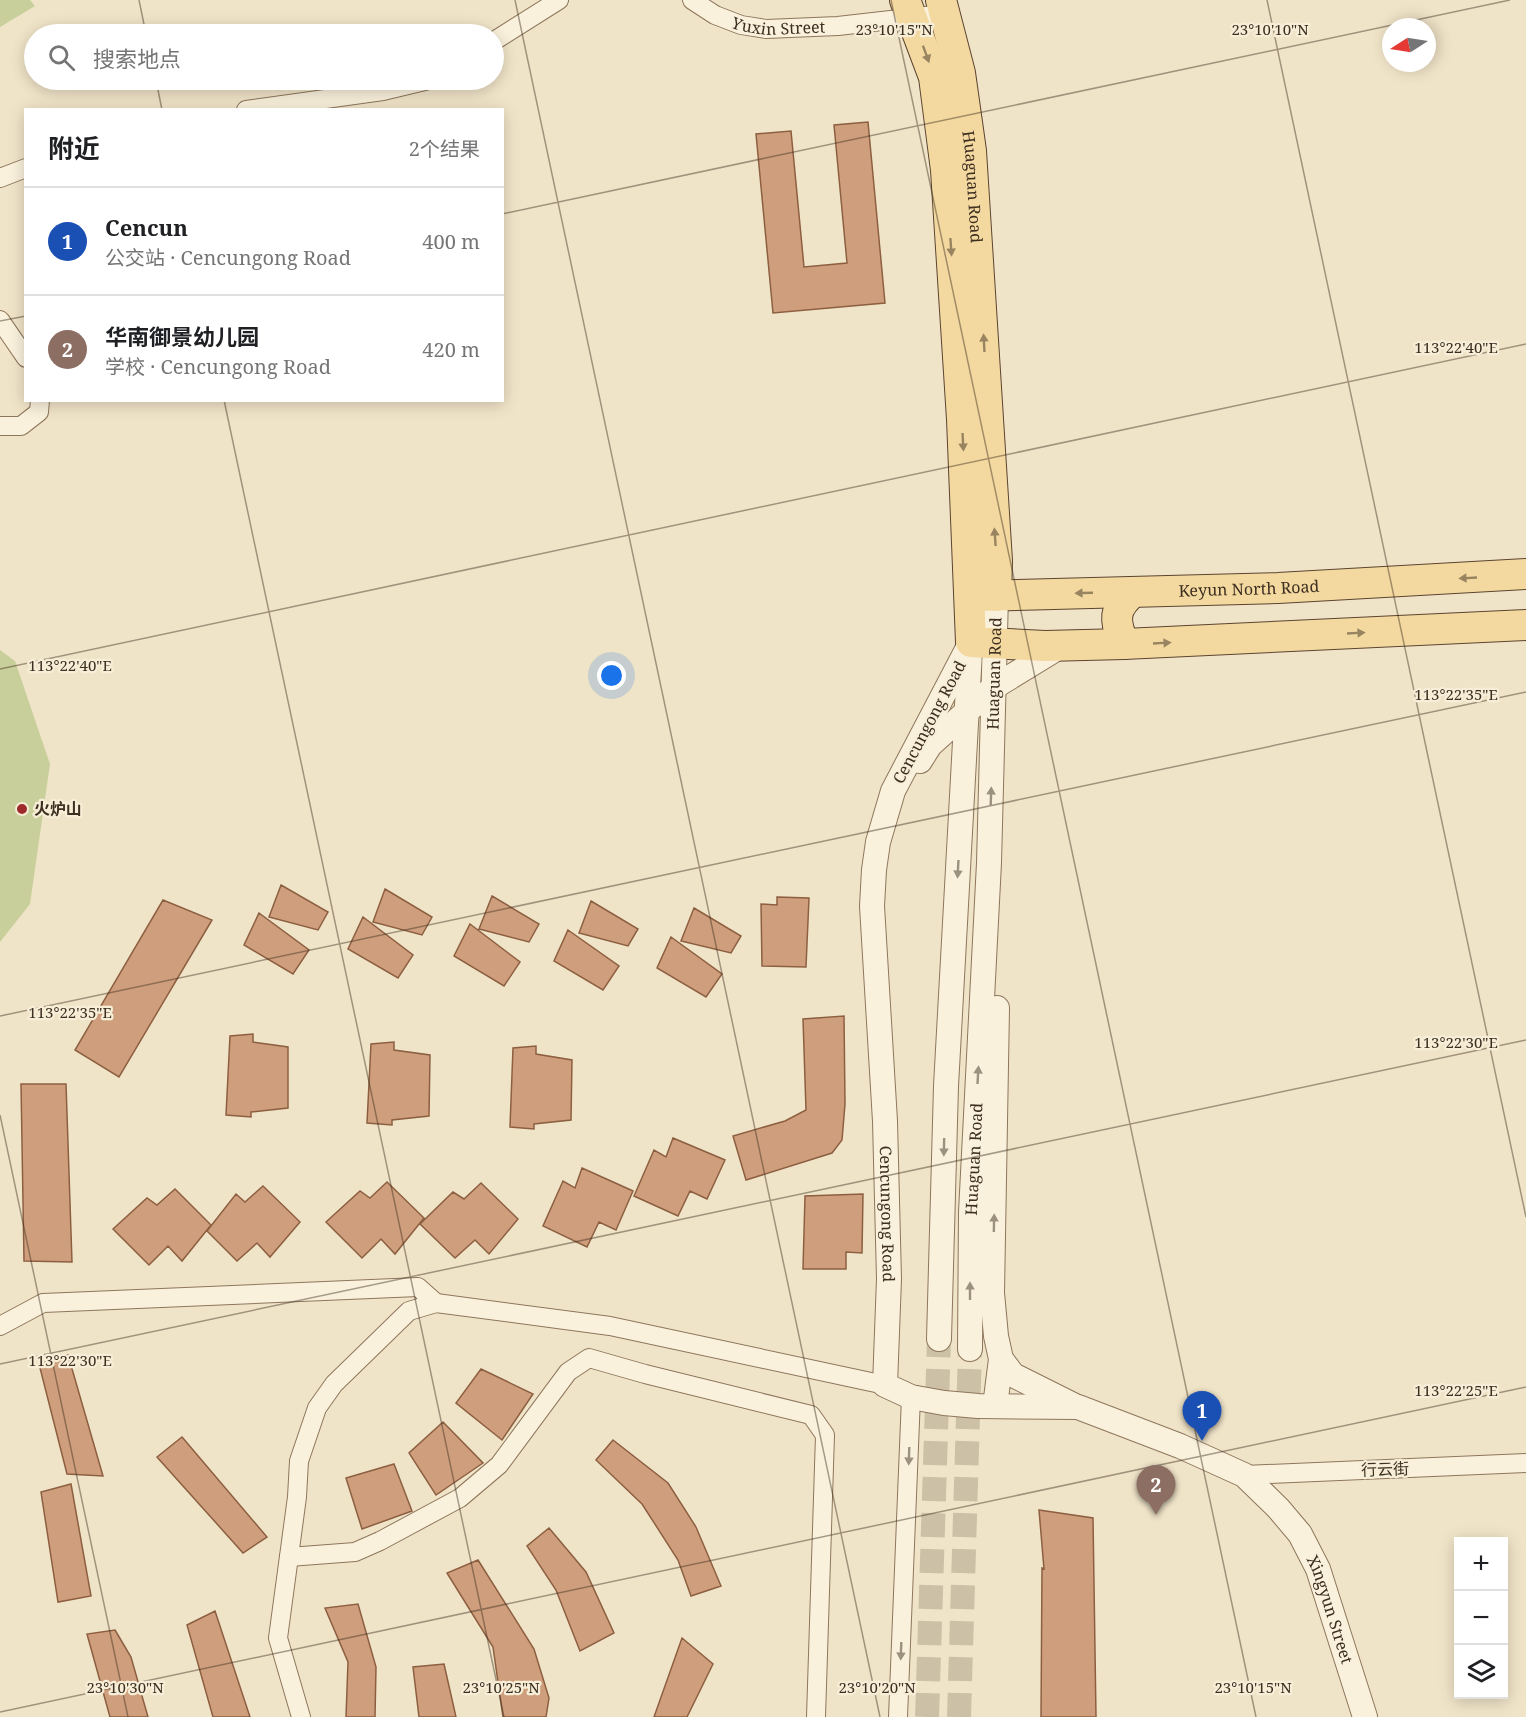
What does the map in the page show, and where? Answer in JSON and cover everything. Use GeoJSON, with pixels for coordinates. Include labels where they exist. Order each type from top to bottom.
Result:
{"type":"FeatureCollection","features":[{"type":"Feature","properties":{"kind":"main road","name":"Huaguan Road"},"geometry":{"type":"LineString","coordinates":[[942,7],[960,73],[970,151],[997,561],[983,596]]}},
{"type":"Feature","properties":{"kind":"main road","name":"Huaguan Road"},"geometry":{"type":"LineString","coordinates":[[908,10],[934,76],[946,170],[962,419],[983,596],[983,643]]}},
{"type":"Feature","properties":{"kind":"main road","name":"Keyun North Road"},"geometry":{"type":"LineString","coordinates":[[983,596],[1278,588],[1526,574]]}},
{"type":"Feature","properties":{"kind":"main road"},"geometry":{"type":"LineString","coordinates":[[1124,644],[1118,630],[1117,619],[1124,600],[1133,592]]}},
{"type":"Feature","properties":{"kind":"main road"},"geometry":{"type":"LineString","coordinates":[[983,643],[1061,646],[1124,644],[1526,625]]}},
{"type":"Feature","properties":{"kind":"street"},"geometry":{"type":"LineString","coordinates":[[504,35],[559,0]]}},
{"type":"Feature","properties":{"kind":"street","name":"Yuxin Street"},"geometry":{"type":"LineString","coordinates":[[692,0],[715,15],[741,25],[766,29],[838,26],[908,10],[942,7]]}},
{"type":"Feature","properties":{"kind":"street"},"geometry":{"type":"LineString","coordinates":[[260,108],[387,90]]}},
{"type":"Feature","properties":{"kind":"street"},"geometry":{"type":"LineString","coordinates":[[0,178],[24,169]]}},
{"type":"Feature","properties":{"kind":"street"},"geometry":{"type":"LineString","coordinates":[[0,320],[24,355]]}},
{"type":"Feature","properties":{"kind":"street"},"geometry":{"type":"LineString","coordinates":[[0,426],[21,426],[39,411],[40,402]]}},
{"type":"Feature","properties":{"kind":"street","name":"Huaguan Road"},"geometry":{"type":"LineString","coordinates":[[970,1349],[971,1212],[990,841],[994,687],[983,643]]}},
{"type":"Feature","properties":{"kind":"street","name":"Huaguan Road"},"geometry":{"type":"LineString","coordinates":[[939,1339],[946,1086],[967,712],[983,643]]}},
{"type":"Feature","properties":{"kind":"street","name":"Cencungong Road"},"geometry":{"type":"LineString","coordinates":[[885,1385],[889,1279],[885,1121],[873,906],[874,870],[878,842],[893,791],[983,643]]}},
{"type":"Feature","properties":{"kind":"street"},"geometry":{"type":"LineString","coordinates":[[874,870],[897,801],[930,745],[994,687],[1061,646]]}},
{"type":"Feature","properties":{"kind":"street"},"geometry":{"type":"LineString","coordinates":[[990,841],[995,897],[997,1011],[992,1293],[996,1336],[1001,1359],[995,1406]]}},
{"type":"Feature","properties":{"kind":"street"},"geometry":{"type":"LineString","coordinates":[[0,1326],[43,1303],[418,1287],[436,1303]]}},
{"type":"Feature","properties":{"kind":"street"},"geometry":{"type":"LineString","coordinates":[[301,1717],[278,1638],[297,1497],[299,1461],[317,1408],[334,1384],[409,1311],[436,1303],[610,1326],[885,1385],[911,1397],[944,1403],[1078,1407]]}},
{"type":"Feature","properties":{"kind":"street"},"geometry":{"type":"LineString","coordinates":[[289,1557],[355,1552],[460,1498],[499,1465],[568,1372],[589,1358],[811,1415],[825,1435],[816,1717]]}},
{"type":"Feature","properties":{"kind":"street"},"geometry":{"type":"LineString","coordinates":[[1001,1359],[1013,1375],[1078,1407],[1180,1446],[1244,1475]]}},
{"type":"Feature","properties":{"kind":"street"},"geometry":{"type":"LineString","coordinates":[[898,1717],[911,1397]]}},
{"type":"Feature","properties":{"kind":"street","name":"行云街"},"geometry":{"type":"LineString","coordinates":[[1244,1475],[1526,1463]]}},
{"type":"Feature","properties":{"kind":"street","name":"Xingyun Street"},"geometry":{"type":"LineString","coordinates":[[1244,1475],[1278,1508],[1300,1534],[1318,1569],[1365,1717]]}},
{"type":"Feature","properties":{"kind":"green space"},"geometry":{"type":"Polygon","coordinates":[[[0,0],[30,0],[35,6],[0,27],[0,0]]]}},
{"type":"Feature","properties":{"kind":"green space","name":"火炉山"},"geometry":{"type":"Polygon","coordinates":[[[0,650],[15,661],[50,764],[30,904],[0,942],[0,650]]]}},
{"type":"Feature","properties":{"kind":"building"},"geometry":{"type":"Polygon","coordinates":[[[868,122],[885,303],[773,313],[756,134],[791,131],[804,267],[847,263],[834,125],[868,122]]]}},
{"type":"Feature","properties":{"kind":"building"},"geometry":{"type":"Polygon","coordinates":[[[281,885],[328,912],[318,930],[269,917],[281,885]]]}},
{"type":"Feature","properties":{"kind":"building"},"geometry":{"type":"Polygon","coordinates":[[[385,889],[432,917],[422,935],[373,922],[385,889]]]}},
{"type":"Feature","properties":{"kind":"building"},"geometry":{"type":"Polygon","coordinates":[[[492,896],[539,924],[529,942],[479,929],[492,896]]]}},
{"type":"Feature","properties":{"kind":"building"},"geometry":{"type":"Polygon","coordinates":[[[777,897],[809,898],[806,967],[762,966],[761,904],[777,905],[777,897]]]}},
{"type":"Feature","properties":{"kind":"building"},"geometry":{"type":"Polygon","coordinates":[[[163,900],[212,920],[119,1077],[75,1050],[163,900]]]}},
{"type":"Feature","properties":{"kind":"building"},"geometry":{"type":"Polygon","coordinates":[[[591,901],[638,929],[628,946],[579,933],[591,901]]]}},
{"type":"Feature","properties":{"kind":"building"},"geometry":{"type":"Polygon","coordinates":[[[694,908],[741,936],[731,953],[681,941],[694,908]]]}},
{"type":"Feature","properties":{"kind":"building"},"geometry":{"type":"Polygon","coordinates":[[[259,913],[309,950],[293,974],[244,945],[259,913]]]}},
{"type":"Feature","properties":{"kind":"building"},"geometry":{"type":"Polygon","coordinates":[[[363,917],[413,955],[398,978],[348,949],[363,917]]]}},
{"type":"Feature","properties":{"kind":"building"},"geometry":{"type":"Polygon","coordinates":[[[470,924],[520,962],[504,986],[454,956],[470,924]]]}},
{"type":"Feature","properties":{"kind":"building"},"geometry":{"type":"Polygon","coordinates":[[[568,930],[619,966],[603,990],[554,961],[568,930]]]}},
{"type":"Feature","properties":{"kind":"building"},"geometry":{"type":"Polygon","coordinates":[[[671,937],[722,974],[706,997],[657,968],[671,937]]]}},
{"type":"Feature","properties":{"kind":"building"},"geometry":{"type":"Polygon","coordinates":[[[844,1016],[845,1104],[842,1140],[832,1153],[746,1180],[733,1136],[785,1121],[806,1110],[803,1019],[844,1016]]]}},
{"type":"Feature","properties":{"kind":"building"},"geometry":{"type":"Polygon","coordinates":[[[253,1034],[253,1042],[288,1047],[288,1108],[251,1112],[251,1117],[226,1115],[230,1036],[253,1034]]]}},
{"type":"Feature","properties":{"kind":"building"},"geometry":{"type":"Polygon","coordinates":[[[394,1042],[394,1050],[430,1055],[429,1116],[392,1120],[392,1125],[367,1123],[371,1044],[394,1042]]]}},
{"type":"Feature","properties":{"kind":"building"},"geometry":{"type":"Polygon","coordinates":[[[536,1046],[536,1054],[572,1060],[571,1120],[534,1124],[534,1129],[510,1127],[513,1048],[536,1046]]]}},
{"type":"Feature","properties":{"kind":"building"},"geometry":{"type":"Polygon","coordinates":[[[21,1084],[66,1084],[72,1262],[24,1261],[21,1084]]]}},
{"type":"Feature","properties":{"kind":"building"},"geometry":{"type":"Polygon","coordinates":[[[673,1138],[725,1160],[707,1199],[690,1191],[678,1216],[634,1196],[654,1150],[666,1157],[673,1138]]]}},
{"type":"Feature","properties":{"kind":"building"},"geometry":{"type":"Polygon","coordinates":[[[582,1168],[633,1191],[616,1230],[599,1222],[587,1247],[543,1226],[563,1181],[575,1188],[582,1168]]]}},
{"type":"Feature","properties":{"kind":"building"},"geometry":{"type":"Polygon","coordinates":[[[387,1182],[424,1218],[395,1254],[381,1239],[362,1258],[326,1222],[360,1191],[370,1198],[387,1182]]]}},
{"type":"Feature","properties":{"kind":"building"},"geometry":{"type":"Polygon","coordinates":[[[481,1183],[518,1219],[489,1254],[475,1240],[455,1258],[420,1224],[453,1192],[464,1199],[481,1183]]]}},
{"type":"Feature","properties":{"kind":"building"},"geometry":{"type":"Polygon","coordinates":[[[263,1186],[300,1222],[270,1257],[257,1243],[237,1261],[207,1231],[236,1194],[245,1202],[263,1186]]]}},
{"type":"Feature","properties":{"kind":"building"},"geometry":{"type":"Polygon","coordinates":[[[175,1189],[211,1225],[182,1261],[168,1246],[149,1265],[113,1229],[147,1198],[157,1205],[175,1189]]]}},
{"type":"Feature","properties":{"kind":"building"},"geometry":{"type":"Polygon","coordinates":[[[863,1194],[862,1253],[846,1252],[846,1269],[803,1269],[805,1196],[863,1194]]]}},
{"type":"Feature","properties":{"kind":"building"},"geometry":{"type":"Polygon","coordinates":[[[68,1355],[103,1476],[67,1474],[39,1364],[68,1355]]]}},
{"type":"Feature","properties":{"kind":"building"},"geometry":{"type":"Polygon","coordinates":[[[481,1369],[533,1394],[502,1440],[456,1403],[481,1369]]]}},
{"type":"Feature","properties":{"kind":"building"},"geometry":{"type":"Polygon","coordinates":[[[443,1422],[483,1463],[436,1495],[409,1453],[443,1422]]]}},
{"type":"Feature","properties":{"kind":"building"},"geometry":{"type":"Polygon","coordinates":[[[182,1437],[267,1537],[243,1553],[157,1457],[182,1437]]]}},
{"type":"Feature","properties":{"kind":"building"},"geometry":{"type":"Polygon","coordinates":[[[613,1440],[668,1483],[696,1527],[721,1586],[691,1596],[678,1560],[642,1504],[596,1460],[613,1440]]]}},
{"type":"Feature","properties":{"kind":"building"},"geometry":{"type":"Polygon","coordinates":[[[394,1464],[412,1511],[362,1529],[346,1478],[394,1464]]]}},
{"type":"Feature","properties":{"kind":"building"},"geometry":{"type":"Polygon","coordinates":[[[71,1484],[91,1596],[58,1602],[41,1492],[71,1484]]]}},
{"type":"Feature","properties":{"kind":"building"},"geometry":{"type":"Polygon","coordinates":[[[1039,1510],[1093,1518],[1096,1717],[1041,1717],[1042,1568],[1044,1569],[1039,1510]]]}},
{"type":"Feature","properties":{"kind":"building"},"geometry":{"type":"Polygon","coordinates":[[[549,1528],[586,1572],[614,1633],[580,1651],[556,1590],[527,1546],[549,1528]]]}},
{"type":"Feature","properties":{"kind":"building"},"geometry":{"type":"Polygon","coordinates":[[[478,1560],[534,1649],[549,1698],[546,1717],[503,1717],[493,1647],[447,1573],[478,1560]]]}},
{"type":"Feature","properties":{"kind":"building"},"geometry":{"type":"Polygon","coordinates":[[[358,1604],[376,1667],[375,1717],[346,1717],[348,1662],[325,1608],[358,1604]]]}},
{"type":"Feature","properties":{"kind":"building"},"geometry":{"type":"Polygon","coordinates":[[[215,1611],[250,1717],[213,1717],[187,1625],[215,1611]]]}},
{"type":"Feature","properties":{"kind":"building"},"geometry":{"type":"Polygon","coordinates":[[[115,1630],[131,1657],[148,1717],[110,1717],[87,1634],[115,1630]]]}},
{"type":"Feature","properties":{"kind":"building"},"geometry":{"type":"Polygon","coordinates":[[[682,1638],[713,1664],[687,1717],[654,1717],[682,1638]]]}},
{"type":"Feature","properties":{"kind":"building"},"geometry":{"type":"Polygon","coordinates":[[[444,1664],[456,1717],[419,1717],[413,1667],[444,1664]]]}},
{"type":"Feature","properties":{"kind":"tunnel"},"geometry":{"type":"LineString","coordinates":[[927,1717],[939,1339]]}},
{"type":"Feature","properties":{"kind":"tunnel"},"geometry":{"type":"LineString","coordinates":[[959,1717],[970,1349]]}},
{"type":"Feature","properties":{"kind":"place","name":"火炉山"},"geometry":{"type":"Point","coordinates":[22,809]}},
{"type":"Feature","properties":{"kind":"place","name":"Cencun"},"geometry":{"type":"Point","coordinates":[1202,1441]}},
{"type":"Feature","properties":{"kind":"place","name":"华南御景幼儿园"},"geometry":{"type":"Point","coordinates":[1156,1515]}}]}
